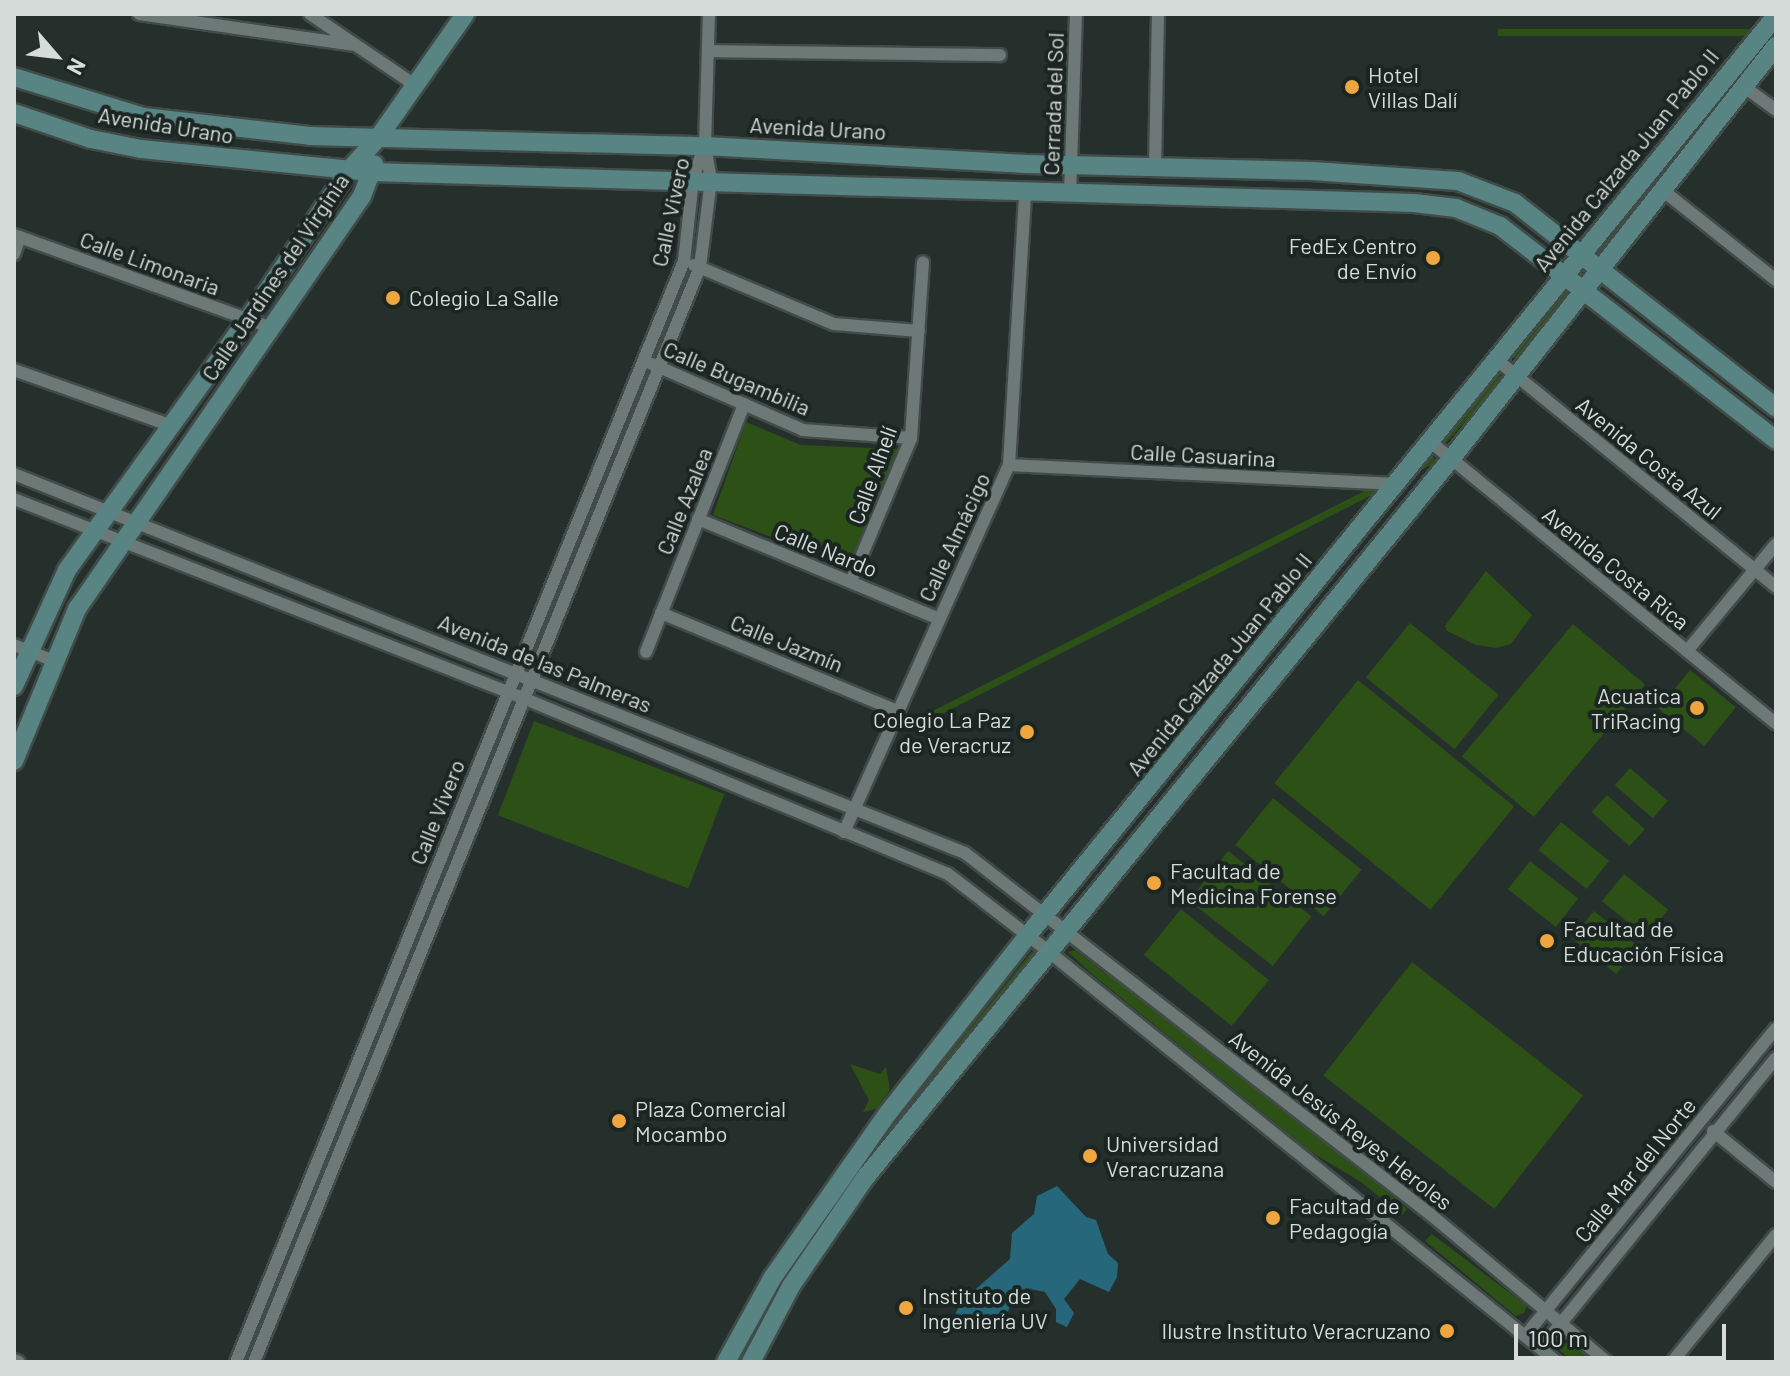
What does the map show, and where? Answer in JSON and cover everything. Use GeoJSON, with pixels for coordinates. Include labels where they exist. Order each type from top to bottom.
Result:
{"type":"FeatureCollection","features":[{"type":"Feature","properties":{"kind":"main road"},"geometry":{"type":"LineString","coordinates":[[378,138],[465,14]]}},
{"type":"Feature","properties":{"kind":"main road","name":"Avenida Calzada Juan Pablo II"},"geometry":{"type":"LineString","coordinates":[[726,1362],[773,1277],[888,1113],[1028,935],[1432,443],[1582,252],[1776,16]]}},
{"type":"Feature","properties":{"kind":"main road","name":"Avenida Calzada Juan Pablo II"},"geometry":{"type":"LineString","coordinates":[[751,1362],[791,1286],[834,1220],[906,1124],[1451,459],[1599,267],[1776,46]]}},
{"type":"Feature","properties":{"kind":"main road","name":"Avenida Urano"},"geometry":{"type":"LineString","coordinates":[[14,77],[100,106],[175,122],[310,136],[705,146],[1071,165],[1333,172],[1458,181],[1489,190],[1515,203],[1582,252],[1776,408]]}},
{"type":"Feature","properties":{"kind":"main road","name":"Avenida Urano"},"geometry":{"type":"LineString","coordinates":[[14,113],[91,139],[141,149],[372,172],[702,180],[1070,195],[1331,200],[1456,208],[1500,226],[1566,273],[1776,440]]}},
{"type":"Feature","properties":{"kind":"main road","name":"Calle Jardines del Virginia"},"geometry":{"type":"LineString","coordinates":[[14,686],[22,648],[95,530],[248,319],[349,170],[378,138]]}},
{"type":"Feature","properties":{"kind":"main road","name":"Calle Jardines del Virginia"},"geometry":{"type":"LineString","coordinates":[[14,761],[77,609],[362,196],[372,172],[378,138]]}},
{"type":"Feature","properties":{"kind":"main road"},"geometry":{"type":"LineString","coordinates":[[526,141],[526,176]]}},
{"type":"Feature","properties":{"kind":"main road"},"geometry":{"type":"LineString","coordinates":[[1331,200],[1333,172]]}},
{"type":"Feature","properties":{"kind":"main road"},"geometry":{"type":"LineString","coordinates":[[888,1113],[906,1124]]}},
{"type":"Feature","properties":{"kind":"street"},"geometry":{"type":"LineString","coordinates":[[139,14],[353,45]]}},
{"type":"Feature","properties":{"kind":"street"},"geometry":{"type":"LineString","coordinates":[[310,14],[415,85]]}},
{"type":"Feature","properties":{"kind":"street","name":"Calle Vivero"},"geometry":{"type":"LineString","coordinates":[[254,1362],[700,267],[709,14]]}},
{"type":"Feature","properties":{"kind":"street","name":"Cerrada del Sol"},"geometry":{"type":"LineString","coordinates":[[1070,195],[1076,14]]}},
{"type":"Feature","properties":{"kind":"street"},"geometry":{"type":"LineString","coordinates":[[1155,168],[1158,14]]}},
{"type":"Feature","properties":{"kind":"street"},"geometry":{"type":"LineString","coordinates":[[708,51],[1000,55]]}},
{"type":"Feature","properties":{"kind":"street"},"geometry":{"type":"LineString","coordinates":[[1743,86],[1776,110]]}},
{"type":"Feature","properties":{"kind":"street","name":"Calle Vivero"},"geometry":{"type":"LineString","coordinates":[[236,1362],[684,261],[702,180]]}},
{"type":"Feature","properties":{"kind":"street"},"geometry":{"type":"LineString","coordinates":[[1661,189],[1776,280]]}},
{"type":"Feature","properties":{"kind":"street","name":"Calle Almácigo"},"geometry":{"type":"LineString","coordinates":[[844,832],[1009,465],[1025,193]]}},
{"type":"Feature","properties":{"kind":"street"},"geometry":{"type":"LineString","coordinates":[[14,254],[17,236]]}},
{"type":"Feature","properties":{"kind":"street","name":"Calle Limonaria"},"geometry":{"type":"LineString","coordinates":[[17,236],[272,328]]}},
{"type":"Feature","properties":{"kind":"street"},"geometry":{"type":"LineString","coordinates":[[684,261],[834,324],[919,331]]}},
{"type":"Feature","properties":{"kind":"street","name":"Calle Alhelí"},"geometry":{"type":"LineString","coordinates":[[851,581],[911,438],[923,262]]}},
{"type":"Feature","properties":{"kind":"street","name":"Calle Bugambilia"},"geometry":{"type":"LineString","coordinates":[[643,360],[803,430],[911,438]]}},
{"type":"Feature","properties":{"kind":"street","name":"Avenida Costa Azul"},"geometry":{"type":"LineString","coordinates":[[1497,360],[1776,587]]}},
{"type":"Feature","properties":{"kind":"street"},"geometry":{"type":"LineString","coordinates":[[14,370],[169,425]]}},
{"type":"Feature","properties":{"kind":"street","name":"Calle Azalea"},"geometry":{"type":"LineString","coordinates":[[646,652],[744,404]]}},
{"type":"Feature","properties":{"kind":"street","name":"Avenida Costa Rica"},"geometry":{"type":"LineString","coordinates":[[1432,443],[1776,724]]}},
{"type":"Feature","properties":{"kind":"street"},"geometry":{"type":"LineString","coordinates":[[605,453],[621,459]]}},
{"type":"Feature","properties":{"kind":"street","name":"Calle Casuarina"},"geometry":{"type":"LineString","coordinates":[[1009,465],[1396,484]]}},
{"type":"Feature","properties":{"kind":"street","name":"Avenida de las Palmeras"},"geometry":{"type":"LineString","coordinates":[[14,474],[965,853],[1045,915]]}},
{"type":"Feature","properties":{"kind":"street","name":"Avenida de las Palmeras"},"geometry":{"type":"LineString","coordinates":[[14,499],[523,698],[948,874],[1028,935]]}},
{"type":"Feature","properties":{"kind":"street"},"geometry":{"type":"LineString","coordinates":[[580,514],[595,521]]}},
{"type":"Feature","properties":{"kind":"street","name":"Calle Nardo"},"geometry":{"type":"LineString","coordinates":[[698,519],[939,619]]}},
{"type":"Feature","properties":{"kind":"street"},"geometry":{"type":"LineString","coordinates":[[1687,651],[1776,544]]}},
{"type":"Feature","properties":{"kind":"street"},"geometry":{"type":"LineString","coordinates":[[300,610],[309,589]]}},
{"type":"Feature","properties":{"kind":"street","name":"Calle Jazmín"},"geometry":{"type":"LineString","coordinates":[[661,613],[898,711]]}},
{"type":"Feature","properties":{"kind":"street"},"geometry":{"type":"LineString","coordinates":[[22,648],[54,661]]}},
{"type":"Feature","properties":{"kind":"street","name":"Avenida Jesús Reyes Heroles"},"geometry":{"type":"LineString","coordinates":[[1045,915],[1430,1214],[1607,1362]]}},
{"type":"Feature","properties":{"kind":"street"},"geometry":{"type":"LineString","coordinates":[[1028,935],[1557,1362]]}},
{"type":"Feature","properties":{"kind":"street","name":"Calle Mar del Norte"},"geometry":{"type":"LineString","coordinates":[[1525,1336],[1776,1028]]}},
{"type":"Feature","properties":{"kind":"street","name":"Calle Mar del Norte"},"geometry":{"type":"LineString","coordinates":[[1541,1348],[1776,1058]]}},
{"type":"Feature","properties":{"kind":"street"},"geometry":{"type":"LineString","coordinates":[[1701,1121],[1776,1182]]}},
{"type":"Feature","properties":{"kind":"street"},"geometry":{"type":"LineString","coordinates":[[1672,1362],[1776,1235]]}},
{"type":"Feature","properties":{"kind":"street"},"geometry":{"type":"LineString","coordinates":[[254,1317],[270,1323]]}},
{"type":"Feature","properties":{"kind":"green space"},"geometry":{"type":"Polygon","coordinates":[[[1498,29],[1776,29],[1776,36],[1498,36],[1498,29]]]}},
{"type":"Feature","properties":{"kind":"green space"},"geometry":{"type":"Polygon","coordinates":[[[1569,289],[1571,294],[1520,355],[1515,359],[1511,357],[1563,291],[1569,289]]]}},
{"type":"Feature","properties":{"kind":"green space"},"geometry":{"type":"Polygon","coordinates":[[[1500,372],[1501,379],[1478,407],[1446,443],[1443,441],[1444,433],[1500,372]]]}},
{"type":"Feature","properties":{"kind":"green space"},"geometry":{"type":"Polygon","coordinates":[[[746,422],[801,445],[898,449],[849,566],[713,515],[746,422]]]}},
{"type":"Feature","properties":{"kind":"green space"},"geometry":{"type":"Polygon","coordinates":[[[1433,456],[1436,462],[916,727],[913,721],[1433,456]]]}},
{"type":"Feature","properties":{"kind":"green space"},"geometry":{"type":"Polygon","coordinates":[[[1486,571],[1532,615],[1511,644],[1496,648],[1476,645],[1447,631],[1445,626],[1486,571]]]}},
{"type":"Feature","properties":{"kind":"green space"},"geometry":{"type":"Polygon","coordinates":[[[1410,623],[1499,695],[1455,749],[1366,677],[1410,623]]]}},
{"type":"Feature","properties":{"kind":"green space"},"geometry":{"type":"Polygon","coordinates":[[[1573,624],[1645,684],[1534,817],[1462,757],[1573,624]]]}},
{"type":"Feature","properties":{"kind":"green space","name":"Acuatica TriRacing"},"geometry":{"type":"Polygon","coordinates":[[[1690,670],[1736,707],[1704,746],[1659,709],[1690,670]]]}},
{"type":"Feature","properties":{"kind":"green space"},"geometry":{"type":"Polygon","coordinates":[[[1358,680],[1514,806],[1431,910],[1274,783],[1358,680]]]}},
{"type":"Feature","properties":{"kind":"green space"},"geometry":{"type":"Polygon","coordinates":[[[534,721],[724,794],[688,888],[498,815],[534,721]]]}},
{"type":"Feature","properties":{"kind":"green space"},"geometry":{"type":"Polygon","coordinates":[[[1630,768],[1668,801],[1653,818],[1615,785],[1630,768]]]}},
{"type":"Feature","properties":{"kind":"green space"},"geometry":{"type":"Polygon","coordinates":[[[1607,795],[1645,829],[1630,846],[1592,812],[1607,795]]]}},
{"type":"Feature","properties":{"kind":"green space"},"geometry":{"type":"Polygon","coordinates":[[[1273,798],[1362,870],[1324,916],[1235,845],[1273,798]]]}},
{"type":"Feature","properties":{"kind":"green space"},"geometry":{"type":"Polygon","coordinates":[[[1561,822],[1609,861],[1587,889],[1538,850],[1561,822]]]}},
{"type":"Feature","properties":{"kind":"green space"},"geometry":{"type":"Polygon","coordinates":[[[1228,851],[1312,916],[1273,966],[1189,901],[1228,851]]]}},
{"type":"Feature","properties":{"kind":"green space"},"geometry":{"type":"Polygon","coordinates":[[[1530,861],[1578,899],[1556,927],[1508,889],[1530,861]]]}},
{"type":"Feature","properties":{"kind":"green space"},"geometry":{"type":"Polygon","coordinates":[[[1624,874],[1668,910],[1646,937],[1602,901],[1624,874]]]}},
{"type":"Feature","properties":{"kind":"green space"},"geometry":{"type":"Polygon","coordinates":[[[1181,909],[1269,980],[1232,1026],[1144,955],[1181,909]]]}},
{"type":"Feature","properties":{"kind":"green space"},"geometry":{"type":"Polygon","coordinates":[[[1594,911],[1638,947],[1616,974],[1572,938],[1594,911]]]}},
{"type":"Feature","properties":{"kind":"green space"},"geometry":{"type":"Polygon","coordinates":[[[1033,950],[1038,954],[910,1112],[906,1112],[905,1108],[1033,950]]]}},
{"type":"Feature","properties":{"kind":"green space"},"geometry":{"type":"Polygon","coordinates":[[[1075,950],[1106,974],[1119,979],[1303,1122],[1407,1209],[1402,1215],[1361,1182],[1311,1152],[1093,975],[1068,952],[1075,950]]]}},
{"type":"Feature","properties":{"kind":"green space"},"geometry":{"type":"Polygon","coordinates":[[[1412,962],[1583,1096],[1494,1209],[1323,1075],[1412,962]]]}},
{"type":"Feature","properties":{"kind":"green space"},"geometry":{"type":"Polygon","coordinates":[[[850,1064],[880,1074],[886,1067],[890,1090],[876,1109],[863,1112],[869,1100],[850,1064]]]}},
{"type":"Feature","properties":{"kind":"green space"},"geometry":{"type":"Polygon","coordinates":[[[887,1129],[892,1130],[893,1135],[791,1272],[790,1267],[887,1129]]]}},
{"type":"Feature","properties":{"kind":"green space"},"geometry":{"type":"Polygon","coordinates":[[[1432,1234],[1527,1306],[1524,1313],[1516,1316],[1425,1241],[1432,1234]]]}},
{"type":"Feature","properties":{"kind":"green space"},"geometry":{"type":"Polygon","coordinates":[[[1572,1342],[1597,1362],[1573,1362],[1559,1350],[1564,1344],[1572,1342]]]}},
{"type":"Feature","properties":{"kind":"water"},"geometry":{"type":"Polygon","coordinates":[[[1057,1186],[1086,1217],[1096,1220],[1108,1254],[1118,1263],[1117,1277],[1109,1292],[1080,1279],[1064,1299],[1074,1313],[1067,1327],[1056,1322],[1056,1309],[1045,1292],[1026,1288],[1012,1301],[1002,1327],[982,1329],[954,1318],[960,1303],[1010,1259],[1012,1233],[1034,1214],[1037,1196],[1057,1186]]]}},
{"type":"Feature","properties":{"kind":"place","name":"Hotel Villas Dalí"},"geometry":{"type":"Point","coordinates":[1352,87]}},
{"type":"Feature","properties":{"kind":"place","name":"FedEx Centro de Envío"},"geometry":{"type":"Point","coordinates":[1433,258]}},
{"type":"Feature","properties":{"kind":"place","name":"Colegio La Salle"},"geometry":{"type":"Point","coordinates":[393,298]}},
{"type":"Feature","properties":{"kind":"place","name":"Acuatica TriRacing"},"geometry":{"type":"Point","coordinates":[1697,708]}},
{"type":"Feature","properties":{"kind":"place","name":"Colegio La Paz de Veracruz"},"geometry":{"type":"Point","coordinates":[1027,732]}},
{"type":"Feature","properties":{"kind":"place","name":"Facultad de Medicina Forense"},"geometry":{"type":"Point","coordinates":[1154,883]}},
{"type":"Feature","properties":{"kind":"place","name":"Facultad de Educación Física"},"geometry":{"type":"Point","coordinates":[1547,941]}},
{"type":"Feature","properties":{"kind":"place","name":"Plaza Comercial Mocambo"},"geometry":{"type":"Point","coordinates":[619,1121]}},
{"type":"Feature","properties":{"kind":"place","name":"Universidad Veracruzana"},"geometry":{"type":"Point","coordinates":[1090,1156]}},
{"type":"Feature","properties":{"kind":"place","name":"Facultad de Pedagogía"},"geometry":{"type":"Point","coordinates":[1273,1218]}},
{"type":"Feature","properties":{"kind":"place","name":"Instituto de Ingeniería UV"},"geometry":{"type":"Point","coordinates":[906,1308]}},
{"type":"Feature","properties":{"kind":"place","name":"Ilustre Instituto Veracruzano"},"geometry":{"type":"Point","coordinates":[1447,1331]}}]}
